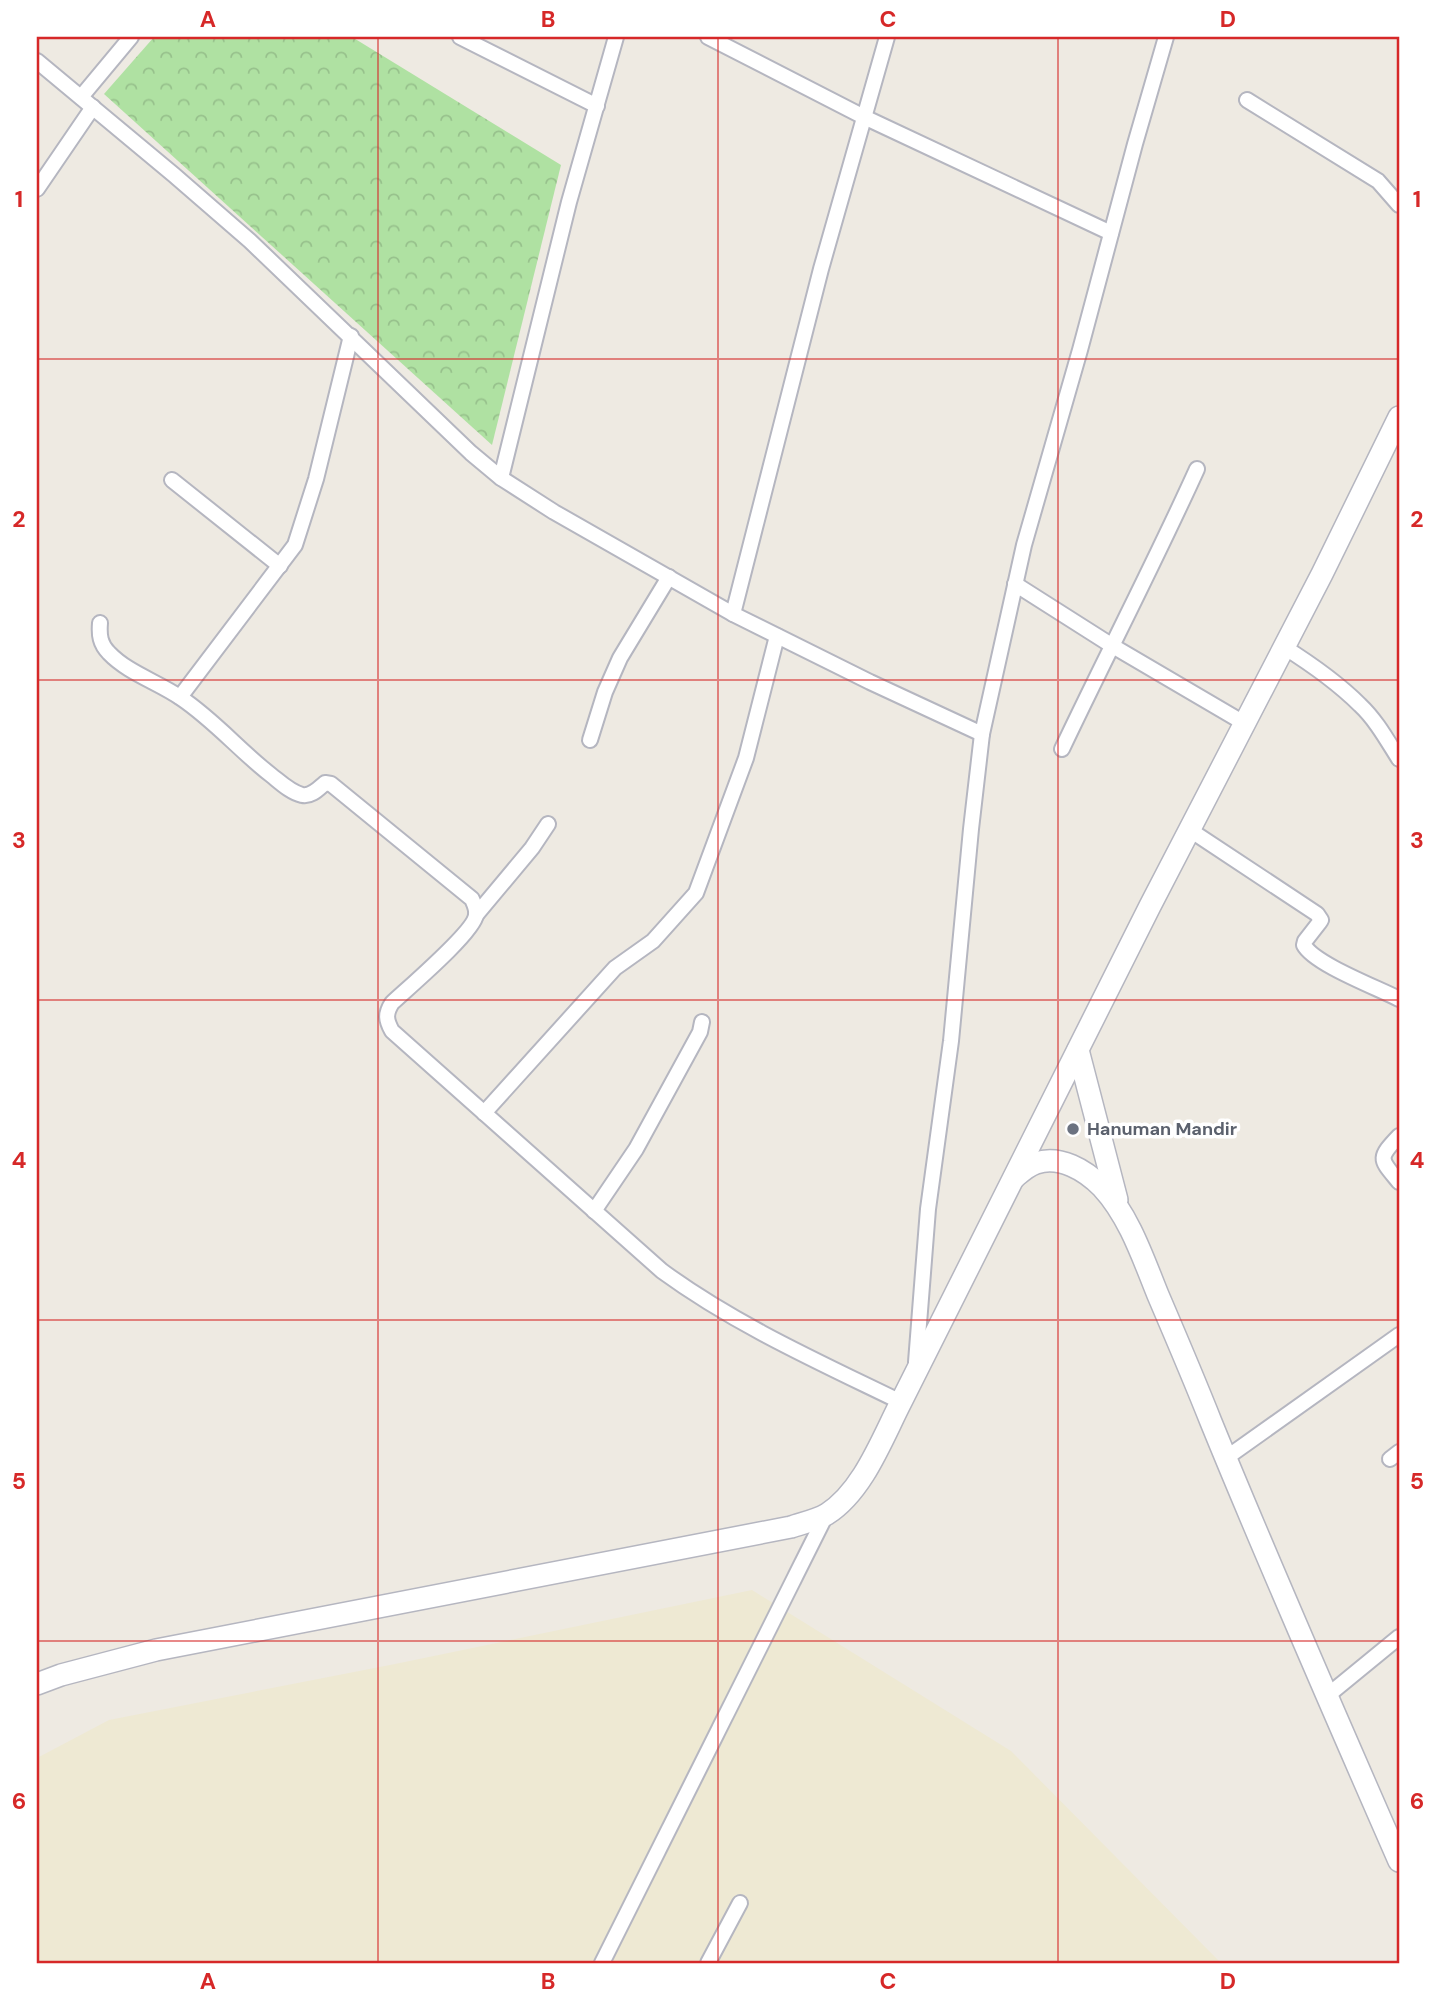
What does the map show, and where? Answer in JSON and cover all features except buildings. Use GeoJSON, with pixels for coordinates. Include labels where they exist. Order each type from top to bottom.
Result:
{"type":"FeatureCollection","features":[{"type":"Feature","properties":{"kind":"street"},"geometry":{"type":"LineString","coordinates":[[80,97],[131,37]]}},
{"type":"Feature","properties":{"kind":"street"},"geometry":{"type":"LineString","coordinates":[[460,37],[597,106]]}},
{"type":"Feature","properties":{"kind":"street"},"geometry":{"type":"LineString","coordinates":[[501,478],[569,202],[617,37]]}},
{"type":"Feature","properties":{"kind":"street"},"geometry":{"type":"LineString","coordinates":[[708,37],[864,117],[1111,233]]}},
{"type":"Feature","properties":{"kind":"street"},"geometry":{"type":"LineString","coordinates":[[733,614],[821,268],[887,37]]}},
{"type":"Feature","properties":{"kind":"street"},"geometry":{"type":"LineString","coordinates":[[916,1373],[929,1209],[951,1041],[982,734],[1024,545],[1166,37]]}},
{"type":"Feature","properties":{"kind":"street"},"geometry":{"type":"LineString","coordinates":[[37,61],[241,233],[501,478],[565,518],[733,614],[982,734]]}},
{"type":"Feature","properties":{"kind":"street"},"geometry":{"type":"LineString","coordinates":[[1247,100],[1378,181],[1399,205]]}},
{"type":"Feature","properties":{"kind":"street"},"geometry":{"type":"LineString","coordinates":[[37,189],[93,107]]}},
{"type":"Feature","properties":{"kind":"street"},"geometry":{"type":"LineString","coordinates":[[180,697],[280,566],[298,537],[313,490],[351,335]]}},
{"type":"Feature","properties":{"kind":"street"},"geometry":{"type":"LineString","coordinates":[[37,1684],[156,1650],[791,1527],[826,1515],[848,1497],[864,1474],[916,1373],[1399,417]]}},
{"type":"Feature","properties":{"kind":"street"},"geometry":{"type":"LineString","coordinates":[[1062,749],[1111,645],[1159,553],[1197,469]]}},
{"type":"Feature","properties":{"kind":"street"},"geometry":{"type":"LineString","coordinates":[[172,480],[280,566]]}},
{"type":"Feature","properties":{"kind":"street"},"geometry":{"type":"LineString","coordinates":[[590,740],[605,692],[620,658],[669,577]]}},
{"type":"Feature","properties":{"kind":"street"},"geometry":{"type":"LineString","coordinates":[[1015,584],[1111,645],[1244,723]]}},
{"type":"Feature","properties":{"kind":"street"},"geometry":{"type":"LineString","coordinates":[[100,623],[101,642],[107,652],[120,663],[180,697],[289,789],[307,795],[325,783],[334,786],[464,891],[476,906],[475,920],[451,948],[392,1003],[386,1012],[392,1031],[662,1272],[698,1298],[766,1336],[901,1402]]}},
{"type":"Feature","properties":{"kind":"street"},"geometry":{"type":"LineString","coordinates":[[484,1112],[615,968],[653,941],[696,893],[746,758],[777,636]]}},
{"type":"Feature","properties":{"kind":"street"},"geometry":{"type":"LineString","coordinates":[[1284,647],[1318,668],[1361,705],[1399,759]]}},
{"type":"Feature","properties":{"kind":"street"},"geometry":{"type":"LineString","coordinates":[[476,915],[532,848],[548,824]]}},
{"type":"Feature","properties":{"kind":"street"},"geometry":{"type":"LineString","coordinates":[[1190,830],[1317,914],[1321,920],[1304,945],[1308,952],[1347,975],[1399,999]]}},
{"type":"Feature","properties":{"kind":"street"},"geometry":{"type":"LineString","coordinates":[[594,1211],[636,1149],[700,1032],[702,1022]]}},
{"type":"Feature","properties":{"kind":"street"},"geometry":{"type":"LineString","coordinates":[[1078,1050],[1119,1209]]}},
{"type":"Feature","properties":{"kind":"street"},"geometry":{"type":"LineString","coordinates":[[1399,1136],[1382,1158],[1399,1182]]}},
{"type":"Feature","properties":{"kind":"street"},"geometry":{"type":"LineString","coordinates":[[1012,1180],[1025,1168],[1036,1163],[1053,1161],[1071,1165],[1090,1176],[1119,1209],[1150,1274],[1327,1696],[1397,1846]]}},
{"type":"Feature","properties":{"kind":"street"},"geometry":{"type":"LineString","coordinates":[[1226,1458],[1399,1335]]}},
{"type":"Feature","properties":{"kind":"street"},"geometry":{"type":"LineString","coordinates":[[602,1963],[826,1515]]}},
{"type":"Feature","properties":{"kind":"street"},"geometry":{"type":"LineString","coordinates":[[1327,1696],[1399,1637]]}},
{"type":"Feature","properties":{"kind":"street"},"geometry":{"type":"LineString","coordinates":[[708,1963],[740,1903]]}},
{"type":"Feature","properties":{"kind":"shaded area"},"geometry":{"type":"Polygon","coordinates":[[[752,1590],[1011,1751],[1221,1963],[37,1963],[37,1758],[109,1720],[752,1590]]]}},
{"type":"Feature","properties":{"kind":"green space"},"geometry":{"type":"Polygon","coordinates":[[[154,37],[352,37],[561,165],[492,445],[104,94],[154,37]]]}},
{"type":"Feature","properties":{"kind":"place","name":"Hanuman Mandir"},"geometry":{"type":"Point","coordinates":[1073,1129]}}]}
